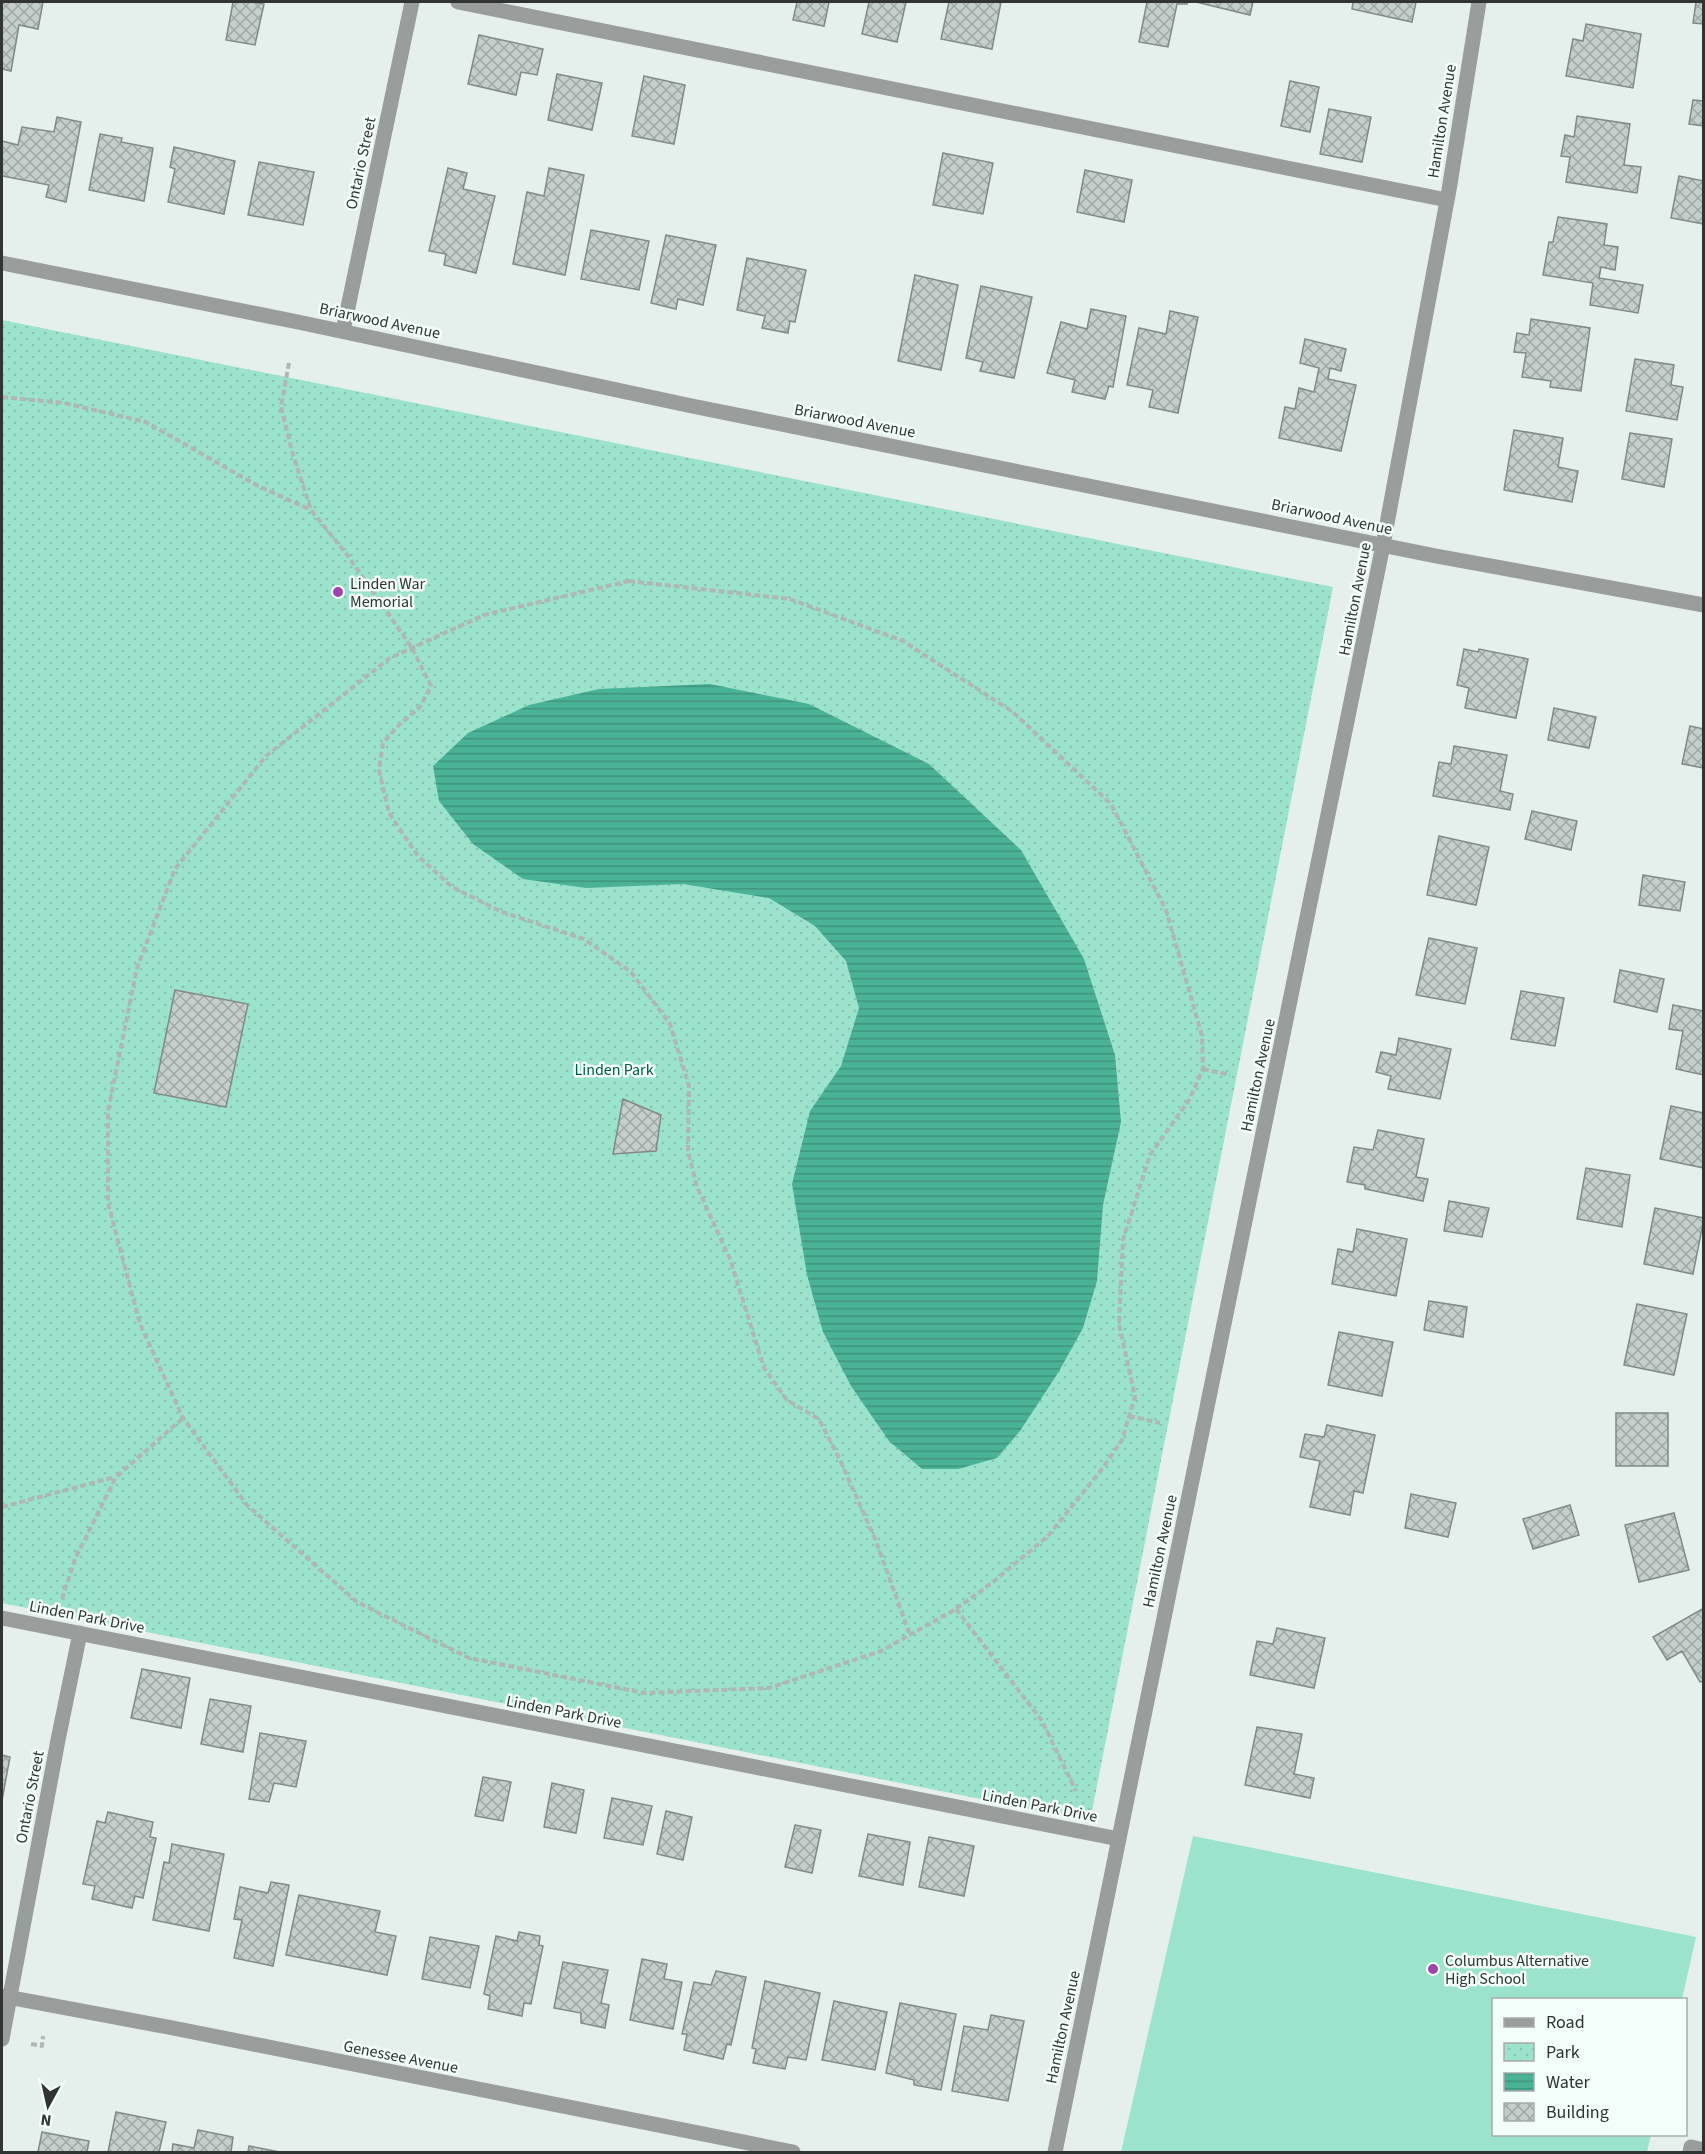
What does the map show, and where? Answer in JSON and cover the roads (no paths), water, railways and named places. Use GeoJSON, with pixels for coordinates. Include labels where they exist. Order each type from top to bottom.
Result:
{"type":"FeatureCollection","features":[{"type":"Feature","properties":{"kind":"street","name":"Ontario Street"},"geometry":{"type":"LineString","coordinates":[[343,331],[412,2]]}},
{"type":"Feature","properties":{"kind":"street"},"geometry":{"type":"LineString","coordinates":[[458,2],[1447,200]]}},
{"type":"Feature","properties":{"kind":"street","name":"Hamilton Avenue"},"geometry":{"type":"LineString","coordinates":[[1055,2152],[1383,545],[1447,200],[1479,2]]}},
{"type":"Feature","properties":{"kind":"street","name":"Briarwood Avenue"},"geometry":{"type":"LineString","coordinates":[[2,263],[343,331],[692,406],[1383,545],[1704,605]]}},
{"type":"Feature","properties":{"kind":"street","name":"Linden Park Drive"},"geometry":{"type":"LineString","coordinates":[[2,1618],[1119,1839]]}},
{"type":"Feature","properties":{"kind":"street","name":"Ontario Street"},"geometry":{"type":"LineString","coordinates":[[2,2039],[6,1997],[80,1633]]}},
{"type":"Feature","properties":{"kind":"street","name":"Genessee Avenue"},"geometry":{"type":"LineString","coordinates":[[6,1997],[793,2152]]}},
{"type":"Feature","properties":{"kind":"street"},"geometry":{"type":"LineString","coordinates":[[1690,2152],[1690,2147],[1704,2150]]}},
{"type":"Feature","properties":{"kind":"water"},"geometry":{"type":"Polygon","coordinates":[[[710,684],[809,704],[929,764],[1021,850],[1084,959],[1115,1055],[1121,1122],[1103,1205],[1097,1281],[1083,1328],[1058,1373],[1020,1431],[997,1458],[958,1469],[922,1469],[889,1441],[851,1386],[823,1332],[807,1275],[792,1184],[810,1111],[841,1066],[859,1008],[846,961],[815,926],[769,898],[683,884],[586,888],[523,879],[473,844],[439,801],[433,766],[468,733],[529,705],[599,689],[710,684]]]}},
{"type":"Feature","properties":{"kind":"place","name":"Linden War Memorial"},"geometry":{"type":"Point","coordinates":[338,592]}},
{"type":"Feature","properties":{"kind":"place","name":"Columbus Alternative High School"},"geometry":{"type":"Point","coordinates":[1433,1969]}},
{"type":"Feature","properties":{"kind":"park label","name":"Linden Park"},"geometry":{"type":"Point","coordinates":[614,1069]}}]}
